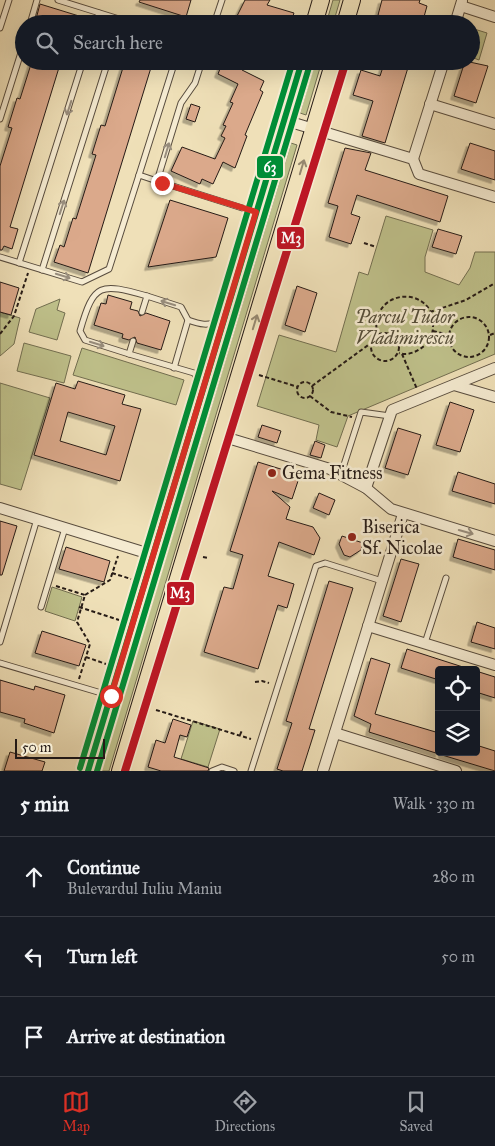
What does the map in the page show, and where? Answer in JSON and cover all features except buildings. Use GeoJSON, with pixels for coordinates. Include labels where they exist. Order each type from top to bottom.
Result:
{"type":"FeatureCollection","features":[{"type":"Feature","properties":{"kind":"main road"},"geometry":{"type":"LineString","coordinates":[[317,15],[321,0]]}},
{"type":"Feature","properties":{"kind":"main road"},"geometry":{"type":"LineString","coordinates":[[348,15],[352,0]]}},
{"type":"Feature","properties":{"kind":"main road"},"geometry":{"type":"LineString","coordinates":[[88,771],[299,70]]}},
{"type":"Feature","properties":{"kind":"main road"},"geometry":{"type":"LineString","coordinates":[[120,771],[331,70]]}},
{"type":"Feature","properties":{"kind":"street"},"geometry":{"type":"LineString","coordinates":[[458,15],[462,3],[495,17]]}},
{"type":"Feature","properties":{"kind":"street"},"geometry":{"type":"LineString","coordinates":[[441,70],[413,159],[419,174],[495,197]]}},
{"type":"Feature","properties":{"kind":"street"},"geometry":{"type":"LineString","coordinates":[[430,104],[495,124]]}},
{"type":"Feature","properties":{"kind":"street"},"geometry":{"type":"LineString","coordinates":[[284,120],[413,159]]}},
{"type":"Feature","properties":{"kind":"street"},"geometry":{"type":"LineString","coordinates":[[366,488],[392,410],[495,368]]}},
{"type":"Feature","properties":{"kind":"street"},"geometry":{"type":"LineString","coordinates":[[454,385],[495,397]]}},
{"type":"Feature","properties":{"kind":"street"},"geometry":{"type":"LineString","coordinates":[[221,436],[341,474],[366,488],[384,505],[403,514],[495,541]]}},
{"type":"Feature","properties":{"kind":"street"},"geometry":{"type":"LineString","coordinates":[[0,508],[153,555]]}},
{"type":"Feature","properties":{"kind":"street"},"geometry":{"type":"LineString","coordinates":[[323,771],[403,514]]}},
{"type":"Feature","properties":{"kind":"street"},"geometry":{"type":"LineString","coordinates":[[368,626],[495,665]]}},
{"type":"Feature","properties":{"kind":"street"},"geometry":{"type":"LineString","coordinates":[[335,733],[456,771]]}},
{"type":"Feature","properties":{"kind":"lane"},"geometry":{"type":"LineString","coordinates":[[0,28],[9,0]]}},
{"type":"Feature","properties":{"kind":"lane"},"geometry":{"type":"LineString","coordinates":[[33,15],[37,0]]}},
{"type":"Feature","properties":{"kind":"lane"},"geometry":{"type":"LineString","coordinates":[[58,0],[104,15]]}},
{"type":"Feature","properties":{"kind":"lane"},"geometry":{"type":"LineString","coordinates":[[217,15],[222,0]]}},
{"type":"Feature","properties":{"kind":"lane"},"geometry":{"type":"LineString","coordinates":[[0,119],[15,70]]}},
{"type":"Feature","properties":{"kind":"lane"},"geometry":{"type":"LineString","coordinates":[[19,263],[80,70]]}},
{"type":"Feature","properties":{"kind":"lane"},"geometry":{"type":"LineString","coordinates":[[42,270],[105,70]]}},
{"type":"Feature","properties":{"kind":"lane"},"geometry":{"type":"LineString","coordinates":[[0,257],[82,282],[110,269],[172,70]]}},
{"type":"Feature","properties":{"kind":"lane"},"geometry":{"type":"LineString","coordinates":[[157,181],[181,102],[195,84],[199,70]]}},
{"type":"Feature","properties":{"kind":"lane"},"geometry":{"type":"LineString","coordinates":[[139,176],[256,212]]}},
{"type":"Feature","properties":{"kind":"lane"},"geometry":{"type":"LineString","coordinates":[[174,368],[188,320],[182,307],[115,287],[108,288],[92,296],[80,330],[85,340],[129,354],[174,368],[194,374],[202,389]]}},
{"type":"Feature","properties":{"kind":"lane"},"geometry":{"type":"LineString","coordinates":[[142,312],[147,296]]}},
{"type":"Feature","properties":{"kind":"lane"},"geometry":{"type":"LineString","coordinates":[[188,320],[202,325],[214,323],[224,317]]}},
{"type":"Feature","properties":{"kind":"lane"},"geometry":{"type":"LineString","coordinates":[[129,354],[133,342]]}},
{"type":"Feature","properties":{"kind":"lane"},"geometry":{"type":"LineString","coordinates":[[341,474],[362,412],[390,416]]}},
{"type":"Feature","properties":{"kind":"lane"},"geometry":{"type":"LineString","coordinates":[[0,642],[37,520]]}},
{"type":"Feature","properties":{"kind":"lane"},"geometry":{"type":"LineString","coordinates":[[41,607],[65,528]]}},
{"type":"Feature","properties":{"kind":"lane"},"geometry":{"type":"LineString","coordinates":[[251,771],[316,566],[325,563],[382,581]]}},
{"type":"Feature","properties":{"kind":"lane"},"geometry":{"type":"LineString","coordinates":[[425,644],[446,578]]}},
{"type":"Feature","properties":{"kind":"lane"},"geometry":{"type":"LineString","coordinates":[[0,662],[111,696]]}},
{"type":"Feature","properties":{"kind":"lane"},"geometry":{"type":"LineString","coordinates":[[212,771],[222,767],[234,771]]}},
{"type":"Feature","properties":{"kind":"path"},"geometry":{"type":"LineString","coordinates":[[364,243],[376,247]]}},
{"type":"Feature","properties":{"kind":"path"},"geometry":{"type":"LineString","coordinates":[[0,334],[14,316],[30,266]]}},
{"type":"Feature","properties":{"kind":"path"},"geometry":{"type":"LineString","coordinates":[[430,312],[466,300],[495,283]]}},
{"type":"Feature","properties":{"kind":"path"},"geometry":{"type":"LineString","coordinates":[[377,335],[377,317],[386,302],[394,298],[412,297],[420,300],[430,312],[433,331],[425,346],[410,353],[398,353]]}},
{"type":"Feature","properties":{"kind":"path"},"geometry":{"type":"LineString","coordinates":[[466,317],[479,319],[484,323],[490,335],[487,347],[483,352],[472,358],[466,358],[455,352],[449,341],[449,335],[454,323],[466,317]]}},
{"type":"Feature","properties":{"kind":"path"},"geometry":{"type":"LineString","coordinates":[[433,331],[449,335]]}},
{"type":"Feature","properties":{"kind":"path"},"geometry":{"type":"LineString","coordinates":[[312,386],[371,342],[377,335],[387,333],[395,337],[399,344],[398,353],[393,360],[378,360],[371,353],[371,342]]}},
{"type":"Feature","properties":{"kind":"path"},"geometry":{"type":"LineString","coordinates":[[490,335],[495,333]]}},
{"type":"Feature","properties":{"kind":"path"},"geometry":{"type":"LineString","coordinates":[[402,354],[421,398]]}},
{"type":"Feature","properties":{"kind":"path"},"geometry":{"type":"LineString","coordinates":[[258,375],[298,387]]}},
{"type":"Feature","properties":{"kind":"path"},"geometry":{"type":"LineString","coordinates":[[298,387],[304,382],[309,383],[312,386],[313,392],[310,396]]}},
{"type":"Feature","properties":{"kind":"path"},"geometry":{"type":"LineString","coordinates":[[298,387],[301,396],[310,396],[331,412],[359,419]]}},
{"type":"Feature","properties":{"kind":"path"},"geometry":{"type":"LineString","coordinates":[[77,686],[90,644],[77,622],[80,608],[85,595],[110,580],[121,545]]}},
{"type":"Feature","properties":{"kind":"path"},"geometry":{"type":"LineString","coordinates":[[203,557],[208,558]]}},
{"type":"Feature","properties":{"kind":"path"},"geometry":{"type":"LineString","coordinates":[[112,573],[131,579]]}},
{"type":"Feature","properties":{"kind":"path"},"geometry":{"type":"LineString","coordinates":[[48,584],[85,595]]}},
{"type":"Feature","properties":{"kind":"path"},"geometry":{"type":"LineString","coordinates":[[80,608],[119,620]]}},
{"type":"Feature","properties":{"kind":"path"},"geometry":{"type":"LineString","coordinates":[[86,657],[106,664]]}},
{"type":"Feature","properties":{"kind":"path"},"geometry":{"type":"LineString","coordinates":[[255,682],[262,680],[278,686]]}},
{"type":"Feature","properties":{"kind":"path"},"geometry":{"type":"LineString","coordinates":[[156,710],[261,742]]}},
{"type":"Feature","properties":{"kind":"path"},"geometry":{"type":"LineString","coordinates":[[240,735],[242,730]]}},
{"type":"Feature","properties":{"kind":"green space"},"geometry":{"type":"Polygon","coordinates":[[[333,0],[340,0],[336,15],[329,15],[333,0]]]}},
{"type":"Feature","properties":{"kind":"green space"},"geometry":{"type":"Polygon","coordinates":[[[480,31],[487,33],[480,57],[480,31]]]}},
{"type":"Feature","properties":{"kind":"green space"},"geometry":{"type":"Polygon","coordinates":[[[312,70],[319,70],[306,115],[300,113],[312,70]]]}},
{"type":"Feature","properties":{"kind":"green space"},"geometry":{"type":"Polygon","coordinates":[[[291,143],[297,145],[109,771],[101,771],[291,143]]]}},
{"type":"Feature","properties":{"kind":"green space","name":"Parcul Tudor Vladimirescu"},"geometry":{"type":"Polygon","coordinates":[[[386,216],[433,230],[425,257],[425,272],[459,285],[470,268],[475,252],[495,252],[495,354],[348,416],[337,447],[316,440],[319,425],[257,406],[279,335],[336,352],[359,272],[368,275],[386,216]]]}},
{"type":"Feature","properties":{"kind":"green space"},"geometry":{"type":"Polygon","coordinates":[[[60,299],[57,310],[65,313],[57,340],[29,332],[36,309],[60,299]]]}},
{"type":"Feature","properties":{"kind":"green space"},"geometry":{"type":"Polygon","coordinates":[[[0,312],[20,318],[14,344],[0,356],[0,312]]]}},
{"type":"Feature","properties":{"kind":"green space"},"geometry":{"type":"Polygon","coordinates":[[[24,343],[71,356],[64,383],[17,371],[24,343]]]}},
{"type":"Feature","properties":{"kind":"green space"},"geometry":{"type":"Polygon","coordinates":[[[82,348],[184,380],[176,405],[73,375],[82,348]]]}},
{"type":"Feature","properties":{"kind":"green space"},"geometry":{"type":"Polygon","coordinates":[[[0,383],[50,398],[21,490],[0,484],[0,383]]]}},
{"type":"Feature","properties":{"kind":"green space"},"geometry":{"type":"Polygon","coordinates":[[[52,587],[82,597],[75,621],[45,611],[52,587]]]}},
{"type":"Feature","properties":{"kind":"green space"},"geometry":{"type":"Polygon","coordinates":[[[193,721],[220,729],[208,767],[181,759],[193,721]]]}},
{"type":"Feature","properties":{"kind":"transit line"},"geometry":{"type":"LineString","coordinates":[[80,768],[290,70]]}},
{"type":"Feature","properties":{"kind":"transit line","name":"63"},"geometry":{"type":"LineString","coordinates":[[88,771],[299,70]]}},
{"type":"Feature","properties":{"kind":"transit line"},"geometry":{"type":"LineString","coordinates":[[97,771],[308,70]]}},
{"type":"Feature","properties":{"kind":"transit line","name":"M3"},"geometry":{"type":"LineString","coordinates":[[125,771],[343,70]]}},
{"type":"Feature","properties":{"kind":"place","name":"Gema Fitness"},"geometry":{"type":"Point","coordinates":[272,473]}},
{"type":"Feature","properties":{"kind":"place","name":"Biserica Sf. Nicolae"},"geometry":{"type":"Point","coordinates":[352,537]}},
{"type":"Feature","properties":{"kind":"route"},"geometry":{"type":"LineString","coordinates":[[111,696],[256,212],[162,183]]}}]}
